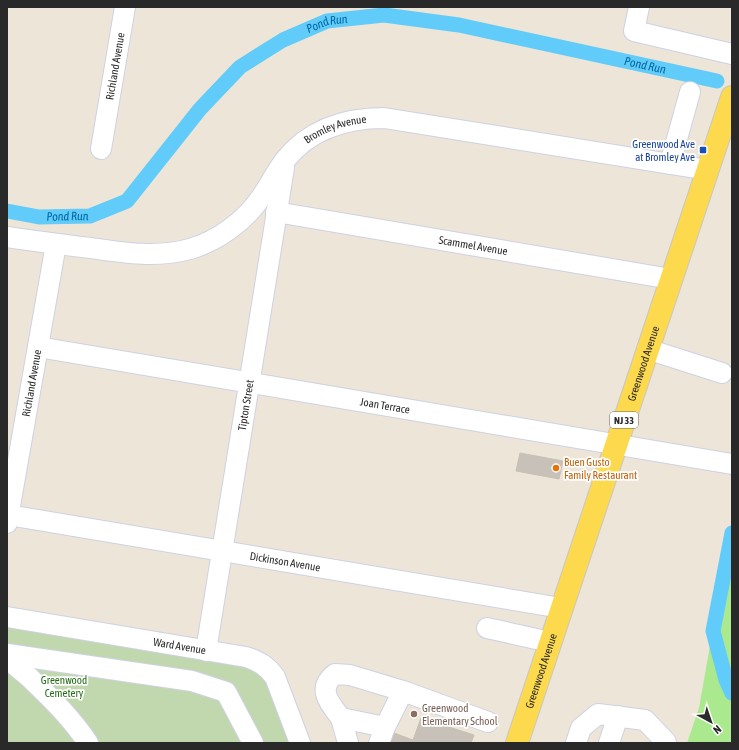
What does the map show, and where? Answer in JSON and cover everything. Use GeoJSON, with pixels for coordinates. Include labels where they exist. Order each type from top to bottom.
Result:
{"type":"FeatureCollection","features":[{"type":"Feature","properties":{"kind":"main road","name":"Greenwood Avenue"},"geometry":{"type":"LineString","coordinates":[[517,743],[732,97]]}},
{"type":"Feature","properties":{"kind":"street","name":"Richland Avenue"},"geometry":{"type":"LineString","coordinates":[[101,149],[125,7]]}},
{"type":"Feature","properties":{"kind":"street"},"geometry":{"type":"LineString","coordinates":[[639,7],[634,30],[732,54]]}},
{"type":"Feature","properties":{"kind":"street"},"geometry":{"type":"LineString","coordinates":[[670,164],[690,92]]}},
{"type":"Feature","properties":{"kind":"street","name":"Bromley Avenue"},"geometry":{"type":"LineString","coordinates":[[7,237],[146,255],[170,253],[191,248],[213,239],[230,229],[246,215],[261,197],[285,160],[296,148],[310,137],[341,122],[363,118],[384,118],[708,170]]}},
{"type":"Feature","properties":{"kind":"street","name":"Tipton Street"},"geometry":{"type":"LineString","coordinates":[[206,651],[285,160]]}},
{"type":"Feature","properties":{"kind":"street","name":"Scammel Avenue"},"geometry":{"type":"LineString","coordinates":[[276,212],[671,279]]}},
{"type":"Feature","properties":{"kind":"street","name":"Richland Avenue"},"geometry":{"type":"LineString","coordinates":[[8,519],[56,244]]}},
{"type":"Feature","properties":{"kind":"street","name":"Joan Terrace"},"geometry":{"type":"LineString","coordinates":[[38,346],[732,464]]}},
{"type":"Feature","properties":{"kind":"street"},"geometry":{"type":"LineString","coordinates":[[648,349],[722,373]]}},
{"type":"Feature","properties":{"kind":"street","name":"Dickinson Avenue"},"geometry":{"type":"LineString","coordinates":[[8,519],[222,551],[562,608]]}},
{"type":"Feature","properties":{"kind":"street","name":"Ward Avenue"},"geometry":{"type":"LineString","coordinates":[[7,617],[206,651],[246,656],[258,660],[268,667],[275,677],[300,743]]}},
{"type":"Feature","properties":{"kind":"street"},"geometry":{"type":"LineString","coordinates":[[487,628],[550,642]]}},
{"type":"Feature","properties":{"kind":"street"},"geometry":{"type":"LineString","coordinates":[[7,654],[192,681],[226,692],[252,743]]}},
{"type":"Feature","properties":{"kind":"street"},"geometry":{"type":"LineString","coordinates":[[7,657],[53,700],[74,723],[88,743]]}},
{"type":"Feature","properties":{"kind":"street"},"geometry":{"type":"LineString","coordinates":[[348,743],[341,718],[328,700],[326,693],[327,683],[331,677],[336,674],[350,675],[488,722]]}},
{"type":"Feature","properties":{"kind":"street"},"geometry":{"type":"LineString","coordinates":[[341,718],[382,735],[403,692]]}},
{"type":"Feature","properties":{"kind":"street"},"geometry":{"type":"LineString","coordinates":[[576,743],[581,728],[598,714],[645,720],[666,742],[665,743]]}},
{"type":"Feature","properties":{"kind":"street"},"geometry":{"type":"LineString","coordinates":[[609,743],[618,716]]}},
{"type":"Feature","properties":{"kind":"green space"},"geometry":{"type":"Polygon","coordinates":[[[732,521],[732,743],[687,743],[699,708],[732,521]]]}},
{"type":"Feature","properties":{"kind":"green space","name":"Greenwood Cemetery"},"geometry":{"type":"Polygon","coordinates":[[[7,619],[276,666],[305,743],[7,743],[7,619]]]}},
{"type":"Feature","properties":{"kind":"building"},"geometry":{"type":"Polygon","coordinates":[[[520,453],[563,461],[559,479],[516,471],[520,453]]]}},
{"type":"Feature","properties":{"kind":"building"},"geometry":{"type":"Polygon","coordinates":[[[421,718],[474,735],[471,743],[391,743],[394,733],[413,740],[421,718]]]}},
{"type":"Feature","properties":{"kind":"waterway","name":"Pond Run"},"geometry":{"type":"LineString","coordinates":[[7,211],[39,217],[90,216],[127,201],[200,109],[240,67],[283,40],[327,21],[384,15],[459,25],[717,81]]}},
{"type":"Feature","properties":{"kind":"waterway","name":"Pond Run"},"geometry":{"type":"LineString","coordinates":[[732,533],[713,631],[726,680],[732,693]]}},
{"type":"Feature","properties":{"kind":"place","name":"Greenwood Ave at Bromley Ave"},"geometry":{"type":"Point","coordinates":[703,150]}},
{"type":"Feature","properties":{"kind":"place","name":"Buen Gusto Family Restaurant"},"geometry":{"type":"Point","coordinates":[556,468]}},
{"type":"Feature","properties":{"kind":"place","name":"Greenwood Elementary School"},"geometry":{"type":"Point","coordinates":[414,714]}}]}
